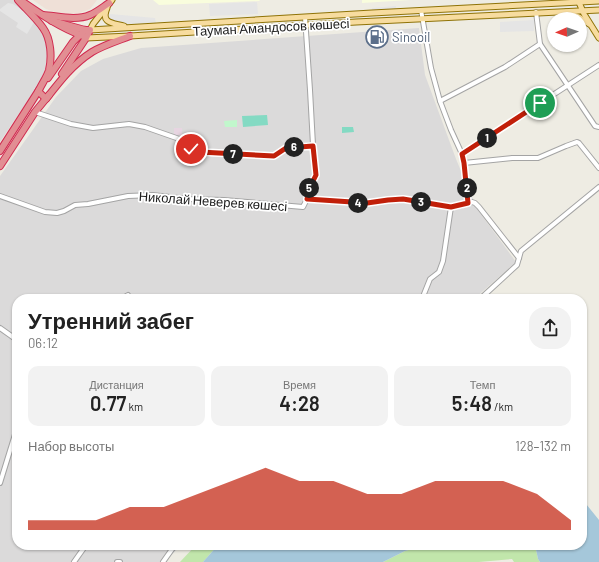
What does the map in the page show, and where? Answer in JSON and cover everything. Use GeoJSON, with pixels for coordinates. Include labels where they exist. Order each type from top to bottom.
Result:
{"type":"FeatureCollection","features":[{"type":"Feature","properties":{"kind":"highway"},"geometry":{"type":"LineString","coordinates":[[19,0],[66,29],[86,38]]}},
{"type":"Feature","properties":{"kind":"highway"},"geometry":{"type":"LineString","coordinates":[[19,0],[44,28],[51,51],[49,71],[38,92]]}},
{"type":"Feature","properties":{"kind":"highway"},"geometry":{"type":"LineString","coordinates":[[42,15],[66,18],[83,17],[94,13],[111,2]]}},
{"type":"Feature","properties":{"kind":"highway"},"geometry":{"type":"LineString","coordinates":[[52,21],[89,28]]}},
{"type":"Feature","properties":{"kind":"highway"},"geometry":{"type":"LineString","coordinates":[[46,99],[86,38],[89,28]]}},
{"type":"Feature","properties":{"kind":"highway"},"geometry":{"type":"LineString","coordinates":[[0,151],[38,92],[79,35],[89,28]]}},
{"type":"Feature","properties":{"kind":"highway"},"geometry":{"type":"LineString","coordinates":[[0,166],[35,112],[79,62],[105,45],[130,36]]}},
{"type":"Feature","properties":{"kind":"highway"},"geometry":{"type":"LineString","coordinates":[[38,92],[46,99]]}},
{"type":"Feature","properties":{"kind":"main road"},"geometry":{"type":"LineString","coordinates":[[559,3],[566,0]]}},
{"type":"Feature","properties":{"kind":"main road"},"geometry":{"type":"LineString","coordinates":[[578,1],[599,38]]}},
{"type":"Feature","properties":{"kind":"main road","name":"Тауман Амандосов көшесі"},"geometry":{"type":"LineString","coordinates":[[89,28],[129,28],[597,1]]}},
{"type":"Feature","properties":{"kind":"main road"},"geometry":{"type":"LineString","coordinates":[[111,2],[105,13],[106,20],[129,28]]}},
{"type":"Feature","properties":{"kind":"main road"},"geometry":{"type":"LineString","coordinates":[[89,28],[111,2]]}},
{"type":"Feature","properties":{"kind":"main road"},"geometry":{"type":"LineString","coordinates":[[590,24],[592,13],[598,10]]}},
{"type":"Feature","properties":{"kind":"main road","name":"Тауман Амандосов көшесі"},"geometry":{"type":"LineString","coordinates":[[86,38],[536,12],[598,10]]}},
{"type":"Feature","properties":{"kind":"main road"},"geometry":{"type":"LineString","coordinates":[[562,11],[579,17],[590,24]]}},
{"type":"Feature","properties":{"kind":"street"},"geometry":{"type":"LineString","coordinates":[[421,10],[431,68],[440,101],[462,154],[468,203],[475,203],[519,258]]}},
{"type":"Feature","properties":{"kind":"street"},"geometry":{"type":"LineString","coordinates":[[536,12],[540,44],[595,126],[599,127]]}},
{"type":"Feature","properties":{"kind":"street","name":"Николай Неверев көшесі"},"geometry":{"type":"LineString","coordinates":[[0,196],[46,212],[64,211],[74,205],[88,204],[128,196],[153,194],[188,199],[224,200],[303,207],[316,175],[305,17]]}},
{"type":"Feature","properties":{"kind":"street"},"geometry":{"type":"LineString","coordinates":[[440,101],[505,66],[540,44]]}},
{"type":"Feature","properties":{"kind":"street"},"geometry":{"type":"LineString","coordinates":[[462,154],[599,65]]}},
{"type":"Feature","properties":{"kind":"street"},"geometry":{"type":"LineString","coordinates":[[35,112],[71,124],[92,128],[129,124],[145,127],[185,141],[191,149],[200,152],[274,156],[286,148],[313,146]]}},
{"type":"Feature","properties":{"kind":"street"},"geometry":{"type":"LineString","coordinates":[[464,163],[512,158],[538,158],[577,142],[599,168]]}},
{"type":"Feature","properties":{"kind":"street"},"geometry":{"type":"LineString","coordinates":[[485,294],[517,265],[521,251],[599,187]]}},
{"type":"Feature","properties":{"kind":"street","name":"Николай Неверев көшесі"},"geometry":{"type":"LineString","coordinates":[[307,199],[367,203],[403,199],[451,207],[468,203]]}},
{"type":"Feature","properties":{"kind":"street"},"geometry":{"type":"LineString","coordinates":[[424,294],[430,278],[439,272],[443,261],[451,207]]}},
{"type":"Feature","properties":{"kind":"street"},"geometry":{"type":"LineString","coordinates":[[0,328],[12,336]]}},
{"type":"Feature","properties":{"kind":"street"},"geometry":{"type":"LineString","coordinates":[[0,483],[12,444]]}},
{"type":"Feature","properties":{"kind":"street"},"geometry":{"type":"LineString","coordinates":[[74,562],[82,550]]}},
{"type":"Feature","properties":{"kind":"street"},"geometry":{"type":"LineString","coordinates":[[163,562],[171,550]]}},
{"type":"Feature","properties":{"kind":"shaded area"},"geometry":{"type":"Polygon","coordinates":[[[0,0],[13,0],[31,13],[46,40],[47,56],[45,69],[40,82],[0,142],[0,0]]]}},
{"type":"Feature","properties":{"kind":"shaded area"},"geometry":{"type":"Polygon","coordinates":[[[33,0],[97,0],[90,9],[74,15],[58,13],[46,9],[33,0]]]}},
{"type":"Feature","properties":{"kind":"shaded area"},"geometry":{"type":"Polygon","coordinates":[[[153,0],[260,0],[159,5],[153,0]]]}},
{"type":"Feature","properties":{"kind":"shaded area"},"geometry":{"type":"Polygon","coordinates":[[[362,0],[410,0],[362,3],[362,0]]]}},
{"type":"Feature","properties":{"kind":"shaded area"},"geometry":{"type":"Polygon","coordinates":[[[257,2],[258,14],[210,16],[209,4],[257,2]]]}},
{"type":"Feature","properties":{"kind":"shaded area"},"geometry":{"type":"Polygon","coordinates":[[[8,3],[13,4],[36,19],[27,34],[16,27],[18,23],[0,11],[0,9],[8,3]]]}},
{"type":"Feature","properties":{"kind":"shaded area"},"geometry":{"type":"Polygon","coordinates":[[[396,6],[396,10],[372,11],[372,8],[396,6]]]}},
{"type":"Feature","properties":{"kind":"shaded area"},"geometry":{"type":"Polygon","coordinates":[[[110,14],[155,18],[156,24],[108,27],[110,14]]]}},
{"type":"Feature","properties":{"kind":"shaded area"},"geometry":{"type":"Polygon","coordinates":[[[534,20],[534,31],[500,32],[500,22],[534,20]]]}},
{"type":"Feature","properties":{"kind":"shaded area"},"geometry":{"type":"Polygon","coordinates":[[[419,28],[425,75],[456,159],[477,209],[516,262],[480,294],[12,294],[12,550],[176,550],[165,562],[0,562],[0,176],[56,97],[81,71],[103,59],[141,48],[419,28]]]}},
{"type":"Feature","properties":{"kind":"shaded area"},"geometry":{"type":"Polygon","coordinates":[[[174,128],[182,128],[182,135],[174,135],[174,128]]]}},
{"type":"Feature","properties":{"kind":"green space"},"geometry":{"type":"Polygon","coordinates":[[[267,115],[268,125],[243,127],[242,116],[267,115]]]}},
{"type":"Feature","properties":{"kind":"green space"},"geometry":{"type":"Polygon","coordinates":[[[237,120],[237,127],[225,127],[224,121],[237,120]]]}},
{"type":"Feature","properties":{"kind":"green space"},"geometry":{"type":"Polygon","coordinates":[[[342,127],[353,127],[354,132],[342,133],[342,127]]]}},
{"type":"Feature","properties":{"kind":"green space"},"geometry":{"type":"Polygon","coordinates":[[[191,550],[214,550],[203,562],[180,562],[191,550]]]}},
{"type":"Feature","properties":{"kind":"green space"},"geometry":{"type":"Polygon","coordinates":[[[536,550],[540,562],[514,562],[512,559],[479,562],[383,562],[405,551],[536,550]]]}},
{"type":"Feature","properties":{"kind":"water"},"geometry":{"type":"Polygon","coordinates":[[[587,505],[599,520],[599,562],[540,562],[536,550],[587,550],[587,505]]]}},
{"type":"Feature","properties":{"kind":"water"},"geometry":{"type":"Polygon","coordinates":[[[214,550],[409,550],[383,562],[203,562],[214,550]]]}},
{"type":"Feature","properties":{"kind":"place","name":"Sinooil"},"geometry":{"type":"Point","coordinates":[377,37]}},
{"type":"Feature","properties":{"kind":"route"},"geometry":{"type":"LineString","coordinates":[[191,149],[200,152],[274,156],[286,148],[313,146],[316,175],[310,187],[307,199],[367,203],[403,199],[451,207],[460,206],[468,203],[462,154],[540,103]]}}]}
